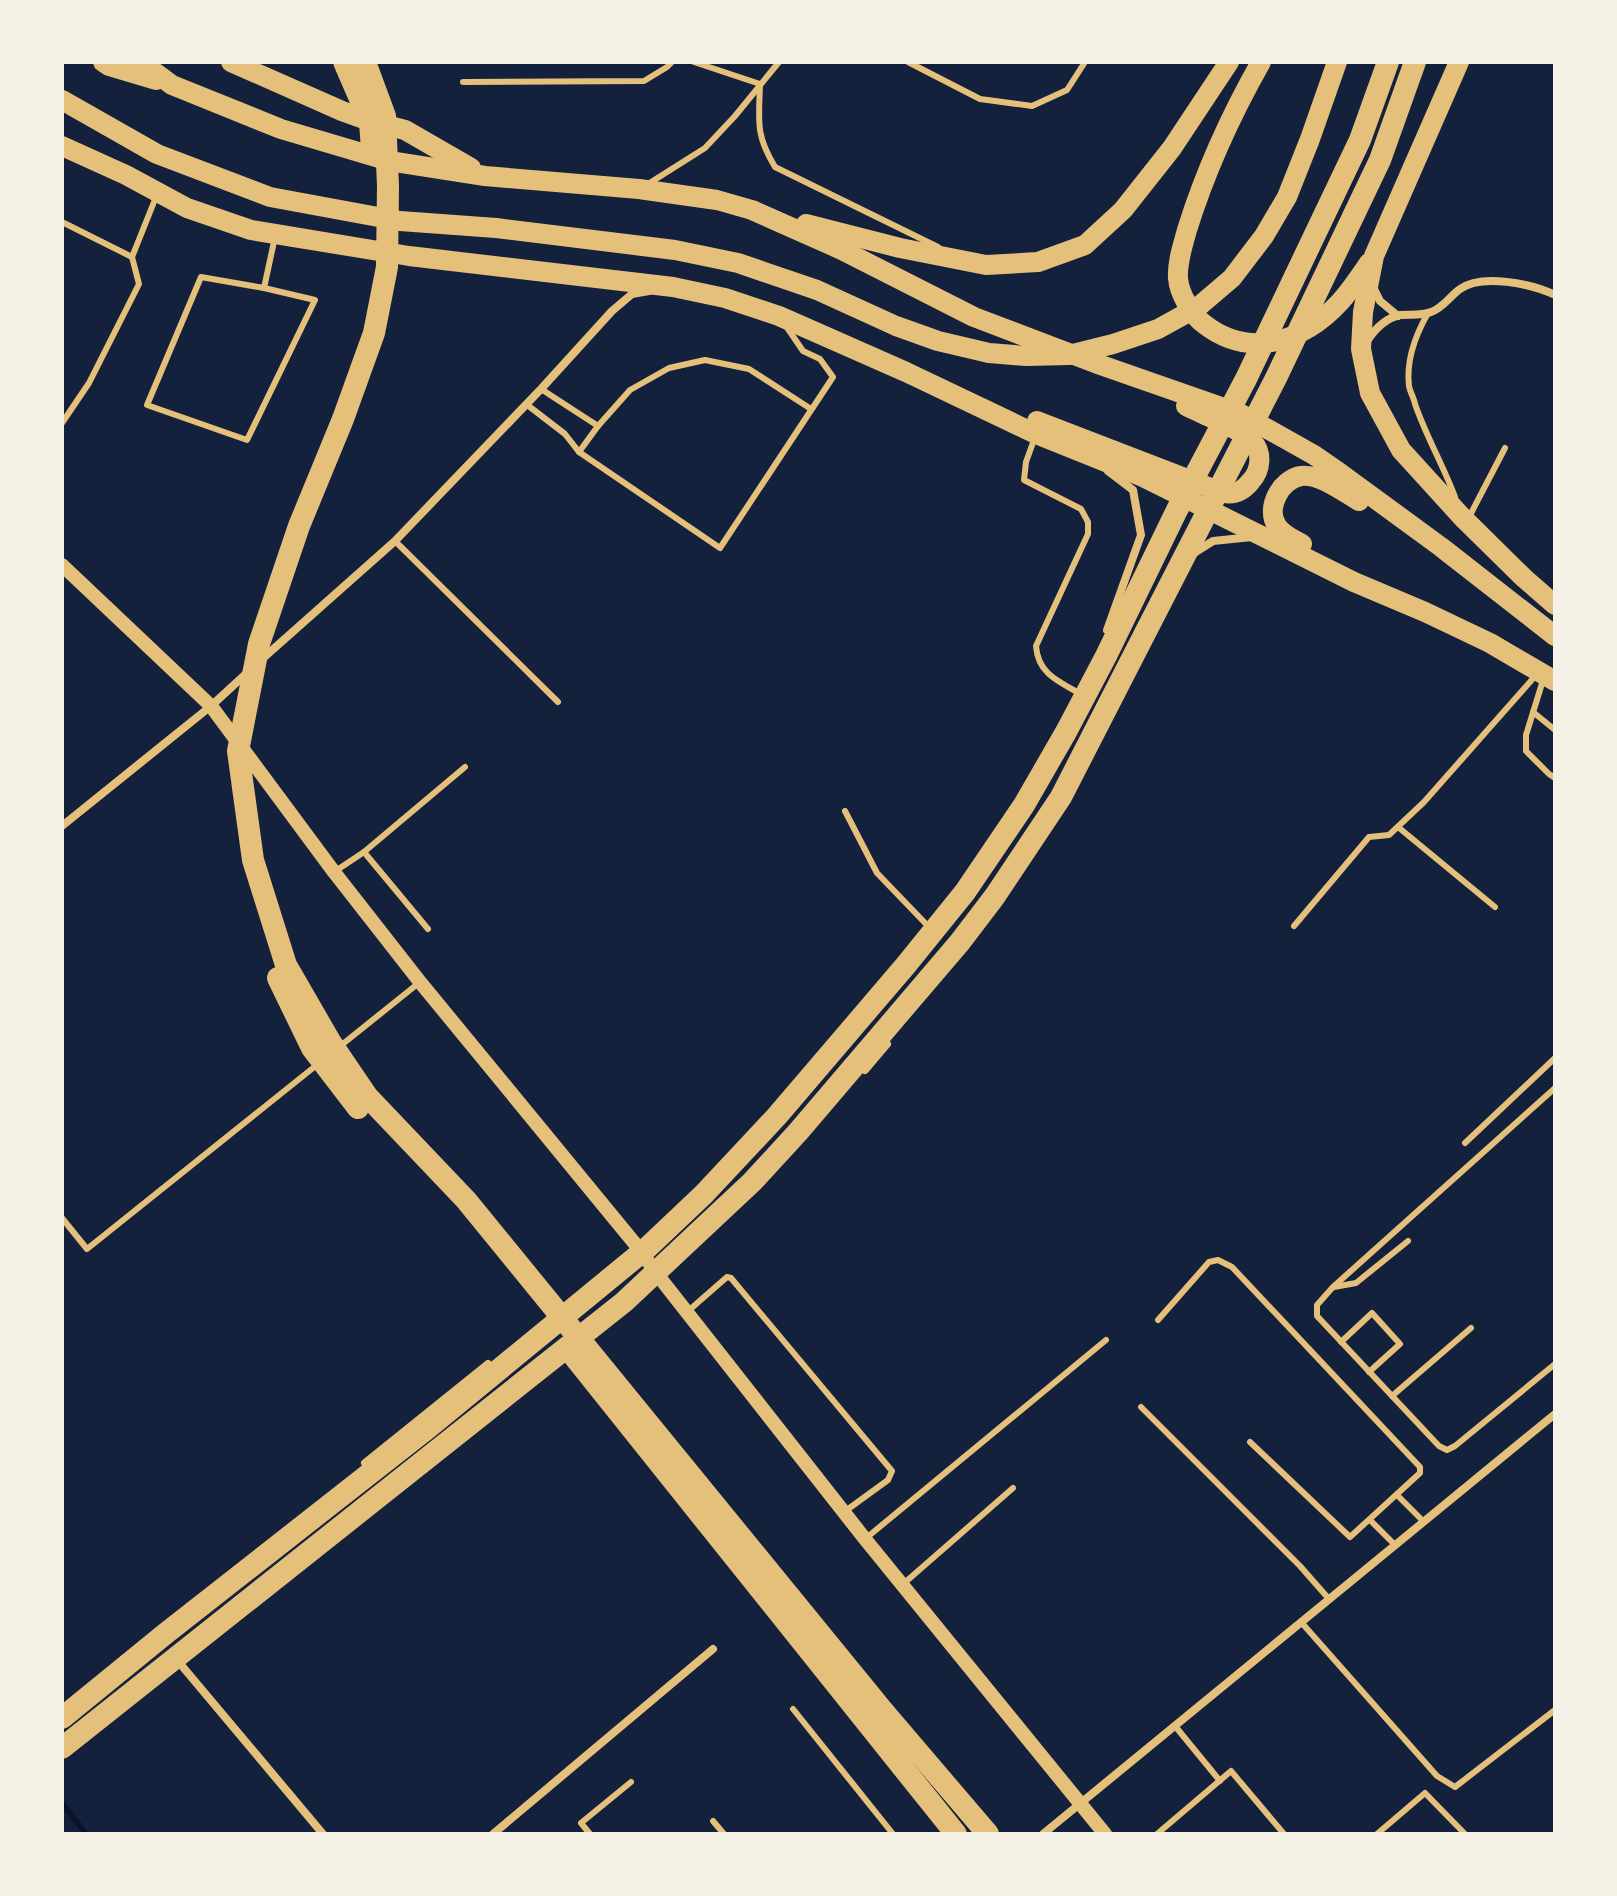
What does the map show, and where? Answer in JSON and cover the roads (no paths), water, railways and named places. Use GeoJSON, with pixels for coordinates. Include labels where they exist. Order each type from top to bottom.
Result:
{"type":"FeatureCollection","features":[{"type":"Feature","properties":{"kind":"highway"},"geometry":{"type":"LineString","coordinates":[[344,62],[370,122],[374,185],[366,327],[286,525],[247,641],[227,749],[242,864],[273,967],[312,1048],[360,1110],[457,1211],[956,1834]]}},
{"type":"Feature","properties":{"kind":"highway"},"geometry":{"type":"LineString","coordinates":[[365,62],[385,116],[387,267],[374,333],[299,526],[259,644],[238,751],[253,860],[286,965],[331,1043],[367,1096],[466,1200],[883,1711],[988,1834]]}},
{"type":"Feature","properties":{"kind":"highway"},"geometry":{"type":"LineString","coordinates":[[62,1718],[429,1427],[658,1237],[704,1194],[777,1116],[965,892],[1024,805],[1106,656],[1177,510],[1246,379],[1353,154],[1388,62]]}},
{"type":"Feature","properties":{"kind":"highway"},"geometry":{"type":"LineString","coordinates":[[62,1748],[624,1302],[752,1182],[960,942],[1030,845],[1061,797],[1087,747],[1276,378],[1380,160],[1412,72]]}},
{"type":"Feature","properties":{"kind":"main road"},"geometry":{"type":"LineString","coordinates":[[103,62],[172,85],[281,129],[389,161],[485,176],[639,189],[717,200],[900,248],[986,265],[1038,262],[1085,245],[1123,210],[1172,148],[1229,62]]}},
{"type":"Feature","properties":{"kind":"main road"},"geometry":{"type":"LineString","coordinates":[[141,62],[172,85]]}},
{"type":"Feature","properties":{"kind":"main road"},"geometry":{"type":"LineString","coordinates":[[231,62],[354,116],[405,130],[485,176]]}},
{"type":"Feature","properties":{"kind":"main road"},"geometry":{"type":"LineString","coordinates":[[1261,62],[1197,198],[1180,253],[1177,280],[1186,301],[1197,319],[1222,335],[1257,345],[1283,341],[1322,319],[1341,301],[1374,256]]}},
{"type":"Feature","properties":{"kind":"main road"},"geometry":{"type":"LineString","coordinates":[[62,100],[157,154],[270,197],[400,221],[496,228],[675,250],[738,263],[817,290],[896,326],[938,341],[989,353],[1069,355],[1158,329],[1198,307],[1232,278],[1264,236],[1287,197],[1337,62]]}},
{"type":"Feature","properties":{"kind":"main road"},"geometry":{"type":"LineString","coordinates":[[1459,62],[1374,256],[1363,312],[1361,349],[1370,393],[1401,450],[1465,519],[1555,605]]}},
{"type":"Feature","properties":{"kind":"main road"},"geometry":{"type":"LineString","coordinates":[[62,146],[187,208],[251,230],[409,256],[673,287],[725,298],[779,316],[1036,434],[1143,477],[1354,582],[1490,643],[1547,676]]}},
{"type":"Feature","properties":{"kind":"main road"},"geometry":{"type":"LineString","coordinates":[[752,210],[842,250],[974,317],[1241,414],[1340,473],[1555,636]]}},
{"type":"Feature","properties":{"kind":"main road"},"geometry":{"type":"LineString","coordinates":[[906,372],[1224,493],[1238,492],[1251,481],[1259,466],[1260,456],[1252,441],[1095,363]]}},
{"type":"Feature","properties":{"kind":"main road"},"geometry":{"type":"LineString","coordinates":[[1425,612],[1297,542],[1279,528],[1272,511],[1284,485],[1303,476],[1328,483],[1466,567]]}},
{"type":"Feature","properties":{"kind":"street"},"geometry":{"type":"LineString","coordinates":[[1368,278],[1380,301],[1398,316]]}},
{"type":"Feature","properties":{"kind":"street"},"geometry":{"type":"LineString","coordinates":[[1361,349],[1376,328],[1398,316],[1437,310],[1461,288],[1474,282],[1486,280],[1540,288],[1555,295]]}},
{"type":"Feature","properties":{"kind":"street"},"geometry":{"type":"LineString","coordinates":[[62,826],[211,706],[395,541],[612,311],[632,294],[673,287]]}},
{"type":"Feature","properties":{"kind":"street"},"geometry":{"type":"LineString","coordinates":[[1018,796],[1079,693],[1100,650],[1141,535],[1133,490],[1088,456]]}},
{"type":"Feature","properties":{"kind":"street"},"geometry":{"type":"LineString","coordinates":[[915,1009],[996,908],[1028,861],[1085,766],[1191,555],[1213,541],[1261,536]]}},
{"type":"Feature","properties":{"kind":"street"},"geometry":{"type":"LineString","coordinates":[[62,565],[211,706],[420,982],[636,1245],[865,1539],[1105,1834]]}},
{"type":"Feature","properties":{"kind":"street"},"geometry":{"type":"LineString","coordinates":[[572,1297],[636,1245],[741,1147],[927,925],[961,882],[1010,809]]}},
{"type":"Feature","properties":{"kind":"street"},"geometry":{"type":"LineString","coordinates":[[855,1081],[896,1034]]}},
{"type":"Feature","properties":{"kind":"street"},"geometry":{"type":"LineString","coordinates":[[62,1757],[660,1278],[735,1210],[835,1104]]}},
{"type":"Feature","properties":{"kind":"street"},"geometry":{"type":"LineString","coordinates":[[548,1316],[560,1307]]}},
{"type":"Feature","properties":{"kind":"street"},"geometry":{"type":"LineString","coordinates":[[356,1470],[500,1355]]}},
{"type":"Feature","properties":{"kind":"street"},"geometry":{"type":"LineString","coordinates":[[1043,1834],[1554,1418]]}},
{"type":"Feature","properties":{"kind":"street"},"geometry":{"type":"LineString","coordinates":[[153,1631],[162,1641]]}},
{"type":"Feature","properties":{"kind":"street"},"geometry":{"type":"LineString","coordinates":[[493,1834],[713,1649]]}},
{"type":"Feature","properties":{"kind":"street"},"geometry":{"type":"LineString","coordinates":[[171,1652],[323,1834]]}},
{"type":"Feature","properties":{"kind":"street"},"geometry":{"type":"LineString","coordinates":[[62,1706],[108,1668]]}},
{"type":"Feature","properties":{"kind":"lane"},"geometry":{"type":"LineString","coordinates":[[463,82],[644,81],[672,62]]}},
{"type":"Feature","properties":{"kind":"lane"},"geometry":{"type":"LineString","coordinates":[[694,62],[760,84]]}},
{"type":"Feature","properties":{"kind":"lane"},"geometry":{"type":"LineString","coordinates":[[639,189],[705,148],[779,62]]}},
{"type":"Feature","properties":{"kind":"lane"},"geometry":{"type":"LineString","coordinates":[[908,62],[980,99],[1032,106],[1067,90],[1085,62]]}},
{"type":"Feature","properties":{"kind":"lane"},"geometry":{"type":"LineString","coordinates":[[760,84],[759,130],[765,151],[775,167],[964,260]]}},
{"type":"Feature","properties":{"kind":"lane"},"geometry":{"type":"LineString","coordinates":[[62,423],[89,383],[139,284],[132,257],[158,192]]}},
{"type":"Feature","properties":{"kind":"lane"},"geometry":{"type":"LineString","coordinates":[[62,222],[132,257]]}},
{"type":"Feature","properties":{"kind":"lane"},"geometry":{"type":"LineString","coordinates":[[264,288],[276,233]]}},
{"type":"Feature","properties":{"kind":"lane"},"geometry":{"type":"LineString","coordinates":[[201,277],[264,288],[315,300],[247,440],[147,405],[201,277]]}},
{"type":"Feature","properties":{"kind":"lane"},"geometry":{"type":"LineString","coordinates":[[1428,313],[1411,355],[1409,386],[1423,427],[1465,519]]}},
{"type":"Feature","properties":{"kind":"lane"},"geometry":{"type":"LineString","coordinates":[[526,404],[565,434],[579,452],[720,548],[833,377],[820,359],[803,351],[779,316]]}},
{"type":"Feature","properties":{"kind":"lane"},"geometry":{"type":"LineString","coordinates":[[579,452],[630,390],[669,368],[705,360],[749,369],[811,409]]}},
{"type":"Feature","properties":{"kind":"lane"},"geometry":{"type":"LineString","coordinates":[[541,389],[598,426]]}},
{"type":"Feature","properties":{"kind":"lane"},"geometry":{"type":"LineString","coordinates":[[1036,434],[1026,462],[1024,480],[1081,509],[1088,522],[1088,534],[1036,646],[1039,663],[1048,675],[1079,693]]}},
{"type":"Feature","properties":{"kind":"lane"},"geometry":{"type":"LineString","coordinates":[[1465,519],[1505,448]]}},
{"type":"Feature","properties":{"kind":"lane"},"geometry":{"type":"LineString","coordinates":[[395,541],[558,702]]}},
{"type":"Feature","properties":{"kind":"lane"},"geometry":{"type":"LineString","coordinates":[[1547,676],[1526,735],[1526,751],[1555,778]]}},
{"type":"Feature","properties":{"kind":"lane"},"geometry":{"type":"LineString","coordinates":[[1294,926],[1369,837],[1389,835],[1398,827],[1547,676]]}},
{"type":"Feature","properties":{"kind":"lane"},"geometry":{"type":"LineString","coordinates":[[1533,712],[1555,730]]}},
{"type":"Feature","properties":{"kind":"lane"},"geometry":{"type":"LineString","coordinates":[[334,872],[364,852],[465,767]]}},
{"type":"Feature","properties":{"kind":"lane"},"geometry":{"type":"LineString","coordinates":[[845,811],[877,873],[927,925]]}},
{"type":"Feature","properties":{"kind":"lane"},"geometry":{"type":"LineString","coordinates":[[1398,827],[1495,907]]}},
{"type":"Feature","properties":{"kind":"lane"},"geometry":{"type":"LineString","coordinates":[[364,852],[428,929]]}},
{"type":"Feature","properties":{"kind":"lane"},"geometry":{"type":"LineString","coordinates":[[62,1218],[87,1249],[420,982]]}},
{"type":"Feature","properties":{"kind":"lane"},"geometry":{"type":"LineString","coordinates":[[1465,1143],[1555,1058]]}},
{"type":"Feature","properties":{"kind":"lane"},"geometry":{"type":"LineString","coordinates":[[1555,1088],[1333,1287],[1317,1305],[1317,1316],[1439,1446],[1447,1450],[1555,1364]]}},
{"type":"Feature","properties":{"kind":"lane"},"geometry":{"type":"LineString","coordinates":[[1333,1287],[1356,1283],[1408,1241]]}},
{"type":"Feature","properties":{"kind":"lane"},"geometry":{"type":"LineString","coordinates":[[1158,1320],[1209,1262],[1218,1260],[1232,1267],[1420,1467],[1420,1473],[1350,1537],[1250,1442]]}},
{"type":"Feature","properties":{"kind":"lane"},"geometry":{"type":"LineString","coordinates":[[687,1312],[727,1277],[731,1278],[892,1471],[888,1480],[844,1512]]}},
{"type":"Feature","properties":{"kind":"lane"},"geometry":{"type":"LineString","coordinates":[[1341,1342],[1372,1313],[1400,1344],[1369,1372]]}},
{"type":"Feature","properties":{"kind":"lane"},"geometry":{"type":"LineString","coordinates":[[1392,1396],[1471,1328]]}},
{"type":"Feature","properties":{"kind":"lane"},"geometry":{"type":"LineString","coordinates":[[865,1539],[1106,1340]]}},
{"type":"Feature","properties":{"kind":"lane"},"geometry":{"type":"LineString","coordinates":[[1141,1407],[1329,1599]]}},
{"type":"Feature","properties":{"kind":"lane"},"geometry":{"type":"LineString","coordinates":[[902,1585],[1013,1488]]}},
{"type":"Feature","properties":{"kind":"lane"},"geometry":{"type":"LineString","coordinates":[[1397,1495],[1424,1522]]}},
{"type":"Feature","properties":{"kind":"lane"},"geometry":{"type":"LineString","coordinates":[[1370,1520],[1395,1545]]}},
{"type":"Feature","properties":{"kind":"lane"},"geometry":{"type":"LineString","coordinates":[[1301,1622],[1437,1776],[1455,1787],[1555,1710]]}},
{"type":"Feature","properties":{"kind":"lane"},"geometry":{"type":"LineString","coordinates":[[793,1709],[893,1834]]}},
{"type":"Feature","properties":{"kind":"lane"},"geometry":{"type":"LineString","coordinates":[[1175,1726],[1220,1781]]}},
{"type":"Feature","properties":{"kind":"lane"},"geometry":{"type":"LineString","coordinates":[[1157,1834],[1231,1771],[1284,1834]]}},
{"type":"Feature","properties":{"kind":"lane"},"geometry":{"type":"LineString","coordinates":[[590,1834],[581,1823],[631,1782]]}},
{"type":"Feature","properties":{"kind":"lane"},"geometry":{"type":"LineString","coordinates":[[1377,1834],[1425,1793],[1465,1834]]}},
{"type":"Feature","properties":{"kind":"lane"},"geometry":{"type":"LineString","coordinates":[[713,1821],[724,1834]]}},
{"type":"Feature","properties":{"kind":"waterway"},"geometry":{"type":"LineString","coordinates":[[62,1803],[86,1834]]}}]}
